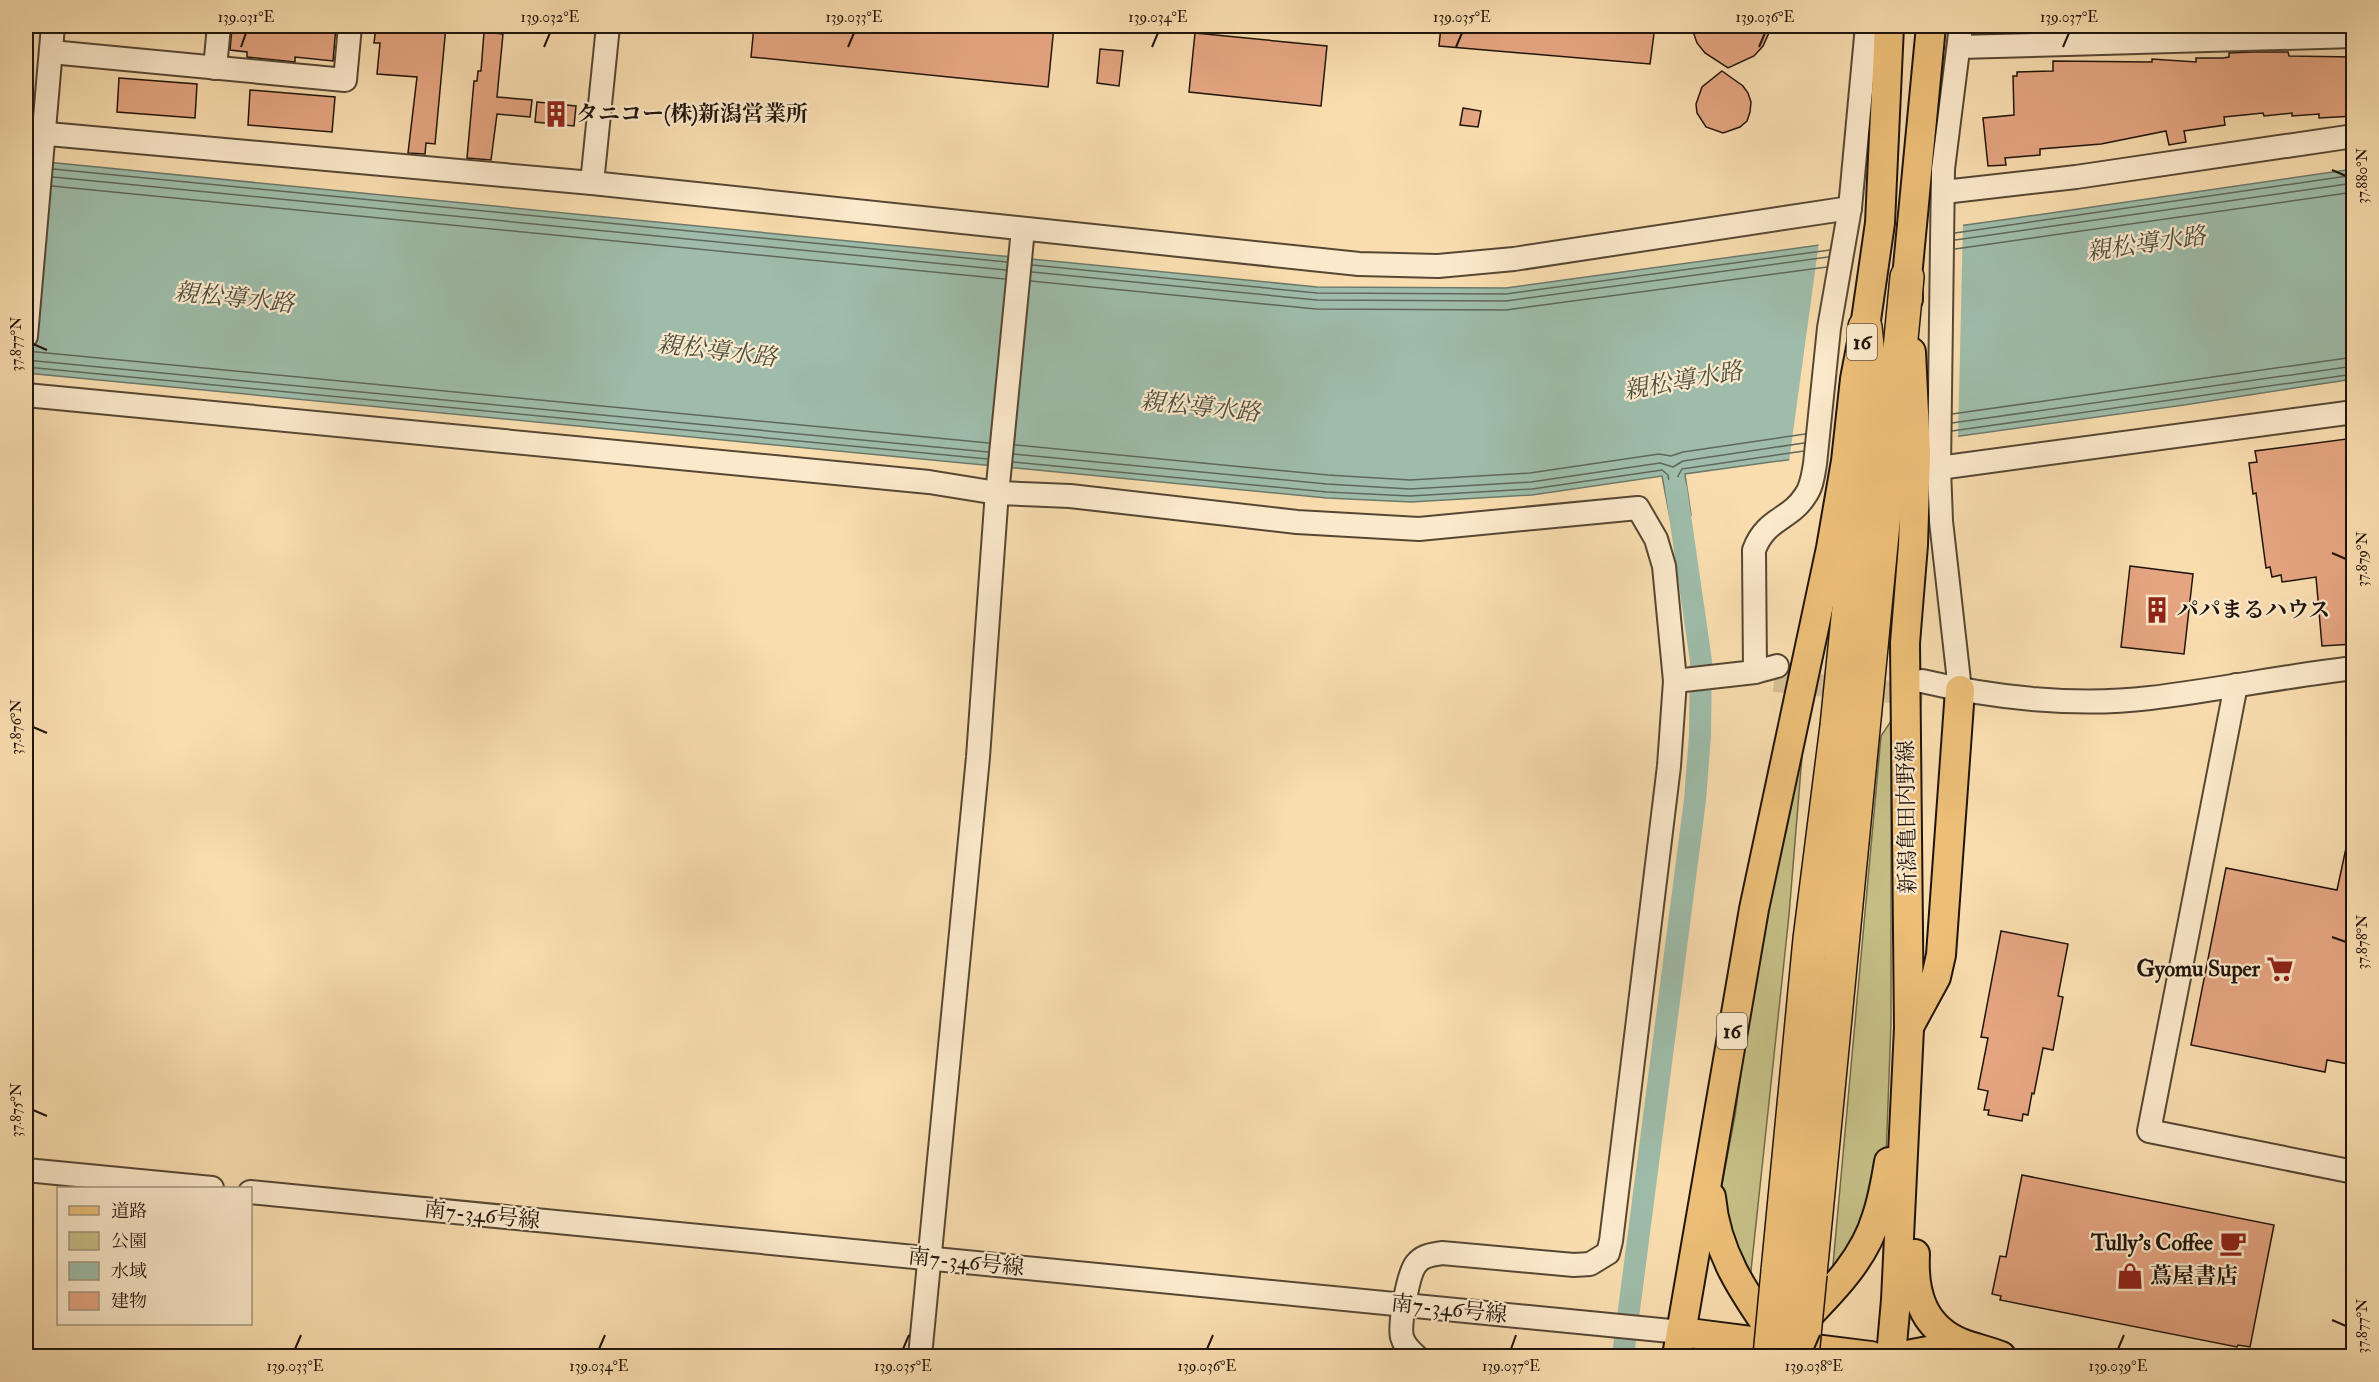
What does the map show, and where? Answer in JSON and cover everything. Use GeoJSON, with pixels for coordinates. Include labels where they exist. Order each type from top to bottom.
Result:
{"type":"FeatureCollection","features":[{"type":"Feature","properties":{"kind":"highway"},"geometry":{"type":"LineString","coordinates":[[1780,1354],[1810,1274],[1899,458],[1907,277]]}},
{"type":"Feature","properties":{"kind":"highway"},"geometry":{"type":"LineString","coordinates":[[1780,1354],[1778,1271],[1810,939],[1837,726],[1899,458],[1871,381],[1865,327]]}},
{"type":"Feature","properties":{"kind":"main road","name":"16"},"geometry":{"type":"LineString","coordinates":[[1865,327],[1880,223],[1889,26]]}},
{"type":"Feature","properties":{"kind":"main road"},"geometry":{"type":"LineString","coordinates":[[1907,277],[1932,26]]}},
{"type":"Feature","properties":{"kind":"main road","name":"16"},"geometry":{"type":"LineString","coordinates":[[1679,1344],[1754,909],[1829,559],[1899,458]]}},
{"type":"Feature","properties":{"kind":"main road","name":"新潟亀田内野線"},"geometry":{"type":"LineString","coordinates":[[1891,1356],[1896,1300],[1909,1028],[1905,644],[1913,545],[1899,458]]}},
{"type":"Feature","properties":{"kind":"main road"},"geometry":{"type":"LineString","coordinates":[[1909,1028],[1936,977],[1941,955],[1960,690]]}},
{"type":"Feature","properties":{"kind":"main road"},"geometry":{"type":"LineString","coordinates":[[1780,1354],[1851,1267],[1869,1238],[1878,1216],[1908,1057]]}},
{"type":"Feature","properties":{"kind":"main road"},"geometry":{"type":"LineString","coordinates":[[1908,1057],[1917,1204],[1914,1267],[1917,1294],[1929,1321],[1941,1332],[1960,1342],[2001,1356]]}},
{"type":"Feature","properties":{"kind":"main road"},"geometry":{"type":"LineString","coordinates":[[1708,1170],[1712,1207],[1719,1239],[1734,1278],[1780,1354]]}},
{"type":"Feature","properties":{"kind":"main road"},"geometry":{"type":"LineString","coordinates":[[1679,1344],[1780,1354],[1871,1356]]}},
{"type":"Feature","properties":{"kind":"main road"},"geometry":{"type":"LineString","coordinates":[[1902,1356],[1928,1351],[1962,1356]]}},
{"type":"Feature","properties":{"kind":"street"},"geometry":{"type":"LineString","coordinates":[[26,336],[38,139],[53,26]]}},
{"type":"Feature","properties":{"kind":"street"},"geometry":{"type":"LineString","coordinates":[[215,68],[219,26]]}},
{"type":"Feature","properties":{"kind":"street"},"geometry":{"type":"LineString","coordinates":[[51,52],[345,80],[350,26]]}},
{"type":"Feature","properties":{"kind":"street"},"geometry":{"type":"LineString","coordinates":[[592,183],[608,26]]}},
{"type":"Feature","properties":{"kind":"street"},"geometry":{"type":"LineString","coordinates":[[1680,681],[1769,673],[1754,550],[1758,538],[1766,528],[1791,511],[1806,496],[1815,465],[1829,328],[1848,218],[1867,26]]}},
{"type":"Feature","properties":{"kind":"street"},"geometry":{"type":"LineString","coordinates":[[1960,690],[1941,521],[1899,458],[1944,215],[1943,169],[1960,36],[2354,36]]}},
{"type":"Feature","properties":{"kind":"street"},"geometry":{"type":"LineString","coordinates":[[1944,192],[2076,177],[2354,136]]}},
{"type":"Feature","properties":{"kind":"street"},"geometry":{"type":"LineString","coordinates":[[38,139],[592,183],[1022,238],[1359,264],[1438,266],[1514,260],[1848,218]]}},
{"type":"Feature","properties":{"kind":"street"},"geometry":{"type":"LineString","coordinates":[[920,1356],[978,757],[986,626],[1022,238]]}},
{"type":"Feature","properties":{"kind":"street"},"geometry":{"type":"LineString","coordinates":[[26,395],[998,487],[1297,522],[1419,529],[1638,508],[1656,539],[1665,566],[1680,681],[1608,1253],[1590,1264],[1574,1265],[1442,1253],[1426,1256],[1416,1264],[1410,1276],[1405,1304],[1402,1337],[1409,1350],[1416,1356]]}},
{"type":"Feature","properties":{"kind":"street"},"geometry":{"type":"LineString","coordinates":[[1899,458],[2354,412]]}},
{"type":"Feature","properties":{"kind":"street"},"geometry":{"type":"LineString","coordinates":[[1922,688],[2083,702],[2148,698],[2354,668]]}},
{"type":"Feature","properties":{"kind":"street"},"geometry":{"type":"LineString","coordinates":[[2236,685],[2149,1131],[2354,1172]]}},
{"type":"Feature","properties":{"kind":"street"},"geometry":{"type":"LineString","coordinates":[[26,1170],[202,1187]]}},
{"type":"Feature","properties":{"kind":"street","name":"南7-346号線"},"geometry":{"type":"LineString","coordinates":[[252,1192],[1644,1328],[1679,1344]]}},
{"type":"Feature","properties":{"kind":"green space"},"geometry":{"type":"Polygon","coordinates":[[[1891,721],[1891,1023],[1886,1157],[1864,1228],[1832,1276],[1881,736],[1891,721]]]}},
{"type":"Feature","properties":{"kind":"green space"},"geometry":{"type":"Polygon","coordinates":[[[1803,744],[1789,915],[1750,1280],[1737,1257],[1720,1194],[1735,1116],[1759,944],[1803,744]]]}},
{"type":"Feature","properties":{"kind":"water","name":"親松導水路"},"geometry":{"type":"Polygon","coordinates":[[[26,160],[1317,287],[1506,288],[2353,169],[2353,379],[2184,405],[1685,474],[1691,515],[1670,518],[1662,476],[1532,495],[1411,502],[1327,498],[26,373],[26,160]]]}},
{"type":"Feature","properties":{"kind":"pier"},"geometry":{"type":"Polygon","coordinates":[[[1963,223],[1958,439],[1789,462],[1819,242],[1963,223]]]}},
{"type":"Feature","properties":{"kind":"building"},"geometry":{"type":"Polygon","coordinates":[[[261,26],[336,26],[333,61],[295,57],[295,62],[247,57],[247,52],[230,50],[232,28],[260,32],[261,26]]]}},
{"type":"Feature","properties":{"kind":"building"},"geometry":{"type":"Polygon","coordinates":[[[376,26],[446,26],[435,144],[426,143],[425,154],[408,153],[417,77],[377,74],[380,43],[374,43],[376,26]]]}},
{"type":"Feature","properties":{"kind":"building"},"geometry":{"type":"Polygon","coordinates":[[[754,26],[1054,26],[1048,87],[751,57],[754,26]]]}},
{"type":"Feature","properties":{"kind":"building"},"geometry":{"type":"Polygon","coordinates":[[[1441,26],[1655,26],[1650,64],[1439,46],[1441,26]]]}},
{"type":"Feature","properties":{"kind":"building"},"geometry":{"type":"Polygon","coordinates":[[[1691,26],[1772,26],[1763,46],[1754,56],[1728,68],[1705,53],[1697,43],[1691,26]]]}},
{"type":"Feature","properties":{"kind":"building"},"geometry":{"type":"Polygon","coordinates":[[[484,32],[503,34],[497,97],[532,100],[530,117],[497,114],[491,160],[467,158],[474,81],[477,81],[478,71],[481,71],[484,32]]]}},
{"type":"Feature","properties":{"kind":"building"},"geometry":{"type":"Polygon","coordinates":[[[1195,33],[1327,46],[1321,106],[1189,92],[1195,33]]]}},
{"type":"Feature","properties":{"kind":"building"},"geometry":{"type":"Polygon","coordinates":[[[1100,49],[1123,51],[1119,86],[1097,83],[1100,49]]]}},
{"type":"Feature","properties":{"kind":"building"},"geometry":{"type":"Polygon","coordinates":[[[2288,52],[2289,56],[2354,57],[2354,116],[2319,118],[2319,114],[2292,116],[2292,113],[2264,116],[2263,113],[2224,117],[2225,125],[2184,131],[2186,142],[2169,145],[2166,131],[2101,144],[2040,149],[2040,155],[2005,158],[2006,165],[1988,166],[1983,118],[2014,115],[2013,76],[2017,76],[2017,72],[2053,71],[2053,61],[2152,62],[2152,59],[2196,62],[2196,58],[2223,58],[2229,57],[2229,53],[2288,52]]]}},
{"type":"Feature","properties":{"kind":"building"},"geometry":{"type":"Polygon","coordinates":[[[1722,71],[1743,86],[1751,102],[1747,121],[1740,127],[1723,133],[1706,127],[1697,113],[1696,104],[1702,87],[1722,71]]]}},
{"type":"Feature","properties":{"kind":"building"},"geometry":{"type":"Polygon","coordinates":[[[119,78],[197,84],[195,118],[117,112],[119,78]]]}},
{"type":"Feature","properties":{"kind":"building"},"geometry":{"type":"Polygon","coordinates":[[[250,90],[335,97],[332,132],[248,125],[250,90]]]}},
{"type":"Feature","properties":{"kind":"building","name":"タニコー(株)新潟営業所"},"geometry":{"type":"Polygon","coordinates":[[[537,102],[576,106],[574,126],[535,122],[537,102]]]}},
{"type":"Feature","properties":{"kind":"building"},"geometry":{"type":"Polygon","coordinates":[[[1463,108],[1481,111],[1478,127],[1460,125],[1463,108]]]}},
{"type":"Feature","properties":{"kind":"building"},"geometry":{"type":"Polygon","coordinates":[[[2354,438],[2354,644],[2322,646],[2316,577],[2282,582],[2281,575],[2272,577],[2270,567],[2266,568],[2256,493],[2253,494],[2249,463],[2257,462],[2255,451],[2354,438]]]}},
{"type":"Feature","properties":{"kind":"building","name":"パパまるハウス"},"geometry":{"type":"Polygon","coordinates":[[[2130,566],[2193,574],[2184,654],[2121,647],[2130,566]]]}},
{"type":"Feature","properties":{"kind":"building","name":"Gyomu Super"},"geometry":{"type":"Polygon","coordinates":[[[2346,848],[2354,849],[2354,1065],[2327,1060],[2325,1072],[2191,1045],[2226,868],[2337,890],[2346,848]]]}},
{"type":"Feature","properties":{"kind":"building"},"geometry":{"type":"Polygon","coordinates":[[[2001,931],[2068,944],[2058,996],[2063,997],[2053,1050],[2043,1048],[2028,1115],[2023,1114],[2022,1121],[1988,1115],[1989,1110],[1984,1110],[1988,1091],[1978,1089],[1988,1038],[1981,1037],[2001,931]]]}},
{"type":"Feature","properties":{"kind":"building","name":"蔦屋書店"},"geometry":{"type":"Polygon","coordinates":[[[2022,1175],[2274,1225],[2250,1347],[2238,1345],[2237,1347],[2000,1300],[2001,1296],[1992,1294],[2000,1256],[2006,1257],[2022,1175]]]}},
{"type":"Feature","properties":{"kind":"waterway"},"geometry":{"type":"LineString","coordinates":[[1623,1356],[1695,800],[1700,735],[1701,661],[1676,488]]}},
{"type":"Feature","properties":{"kind":"tunnel"},"geometry":{"type":"LineString","coordinates":[[1774,681],[1923,695]]}},
{"type":"Feature","properties":{"kind":"place","name":"タニコー(株)新潟営業所"},"geometry":{"type":"Point","coordinates":[556,114]}},
{"type":"Feature","properties":{"kind":"place","name":"パパまるハウス"},"geometry":{"type":"Point","coordinates":[2157,610]}},
{"type":"Feature","properties":{"kind":"place","name":"Gyomu Super"},"geometry":{"type":"Point","coordinates":[2280,969]}},
{"type":"Feature","properties":{"kind":"place","name":"Tully's Coffee"},"geometry":{"type":"Point","coordinates":[2233,1243]}},
{"type":"Feature","properties":{"kind":"place","name":"蔦屋書店"},"geometry":{"type":"Point","coordinates":[2130,1276]}}]}
